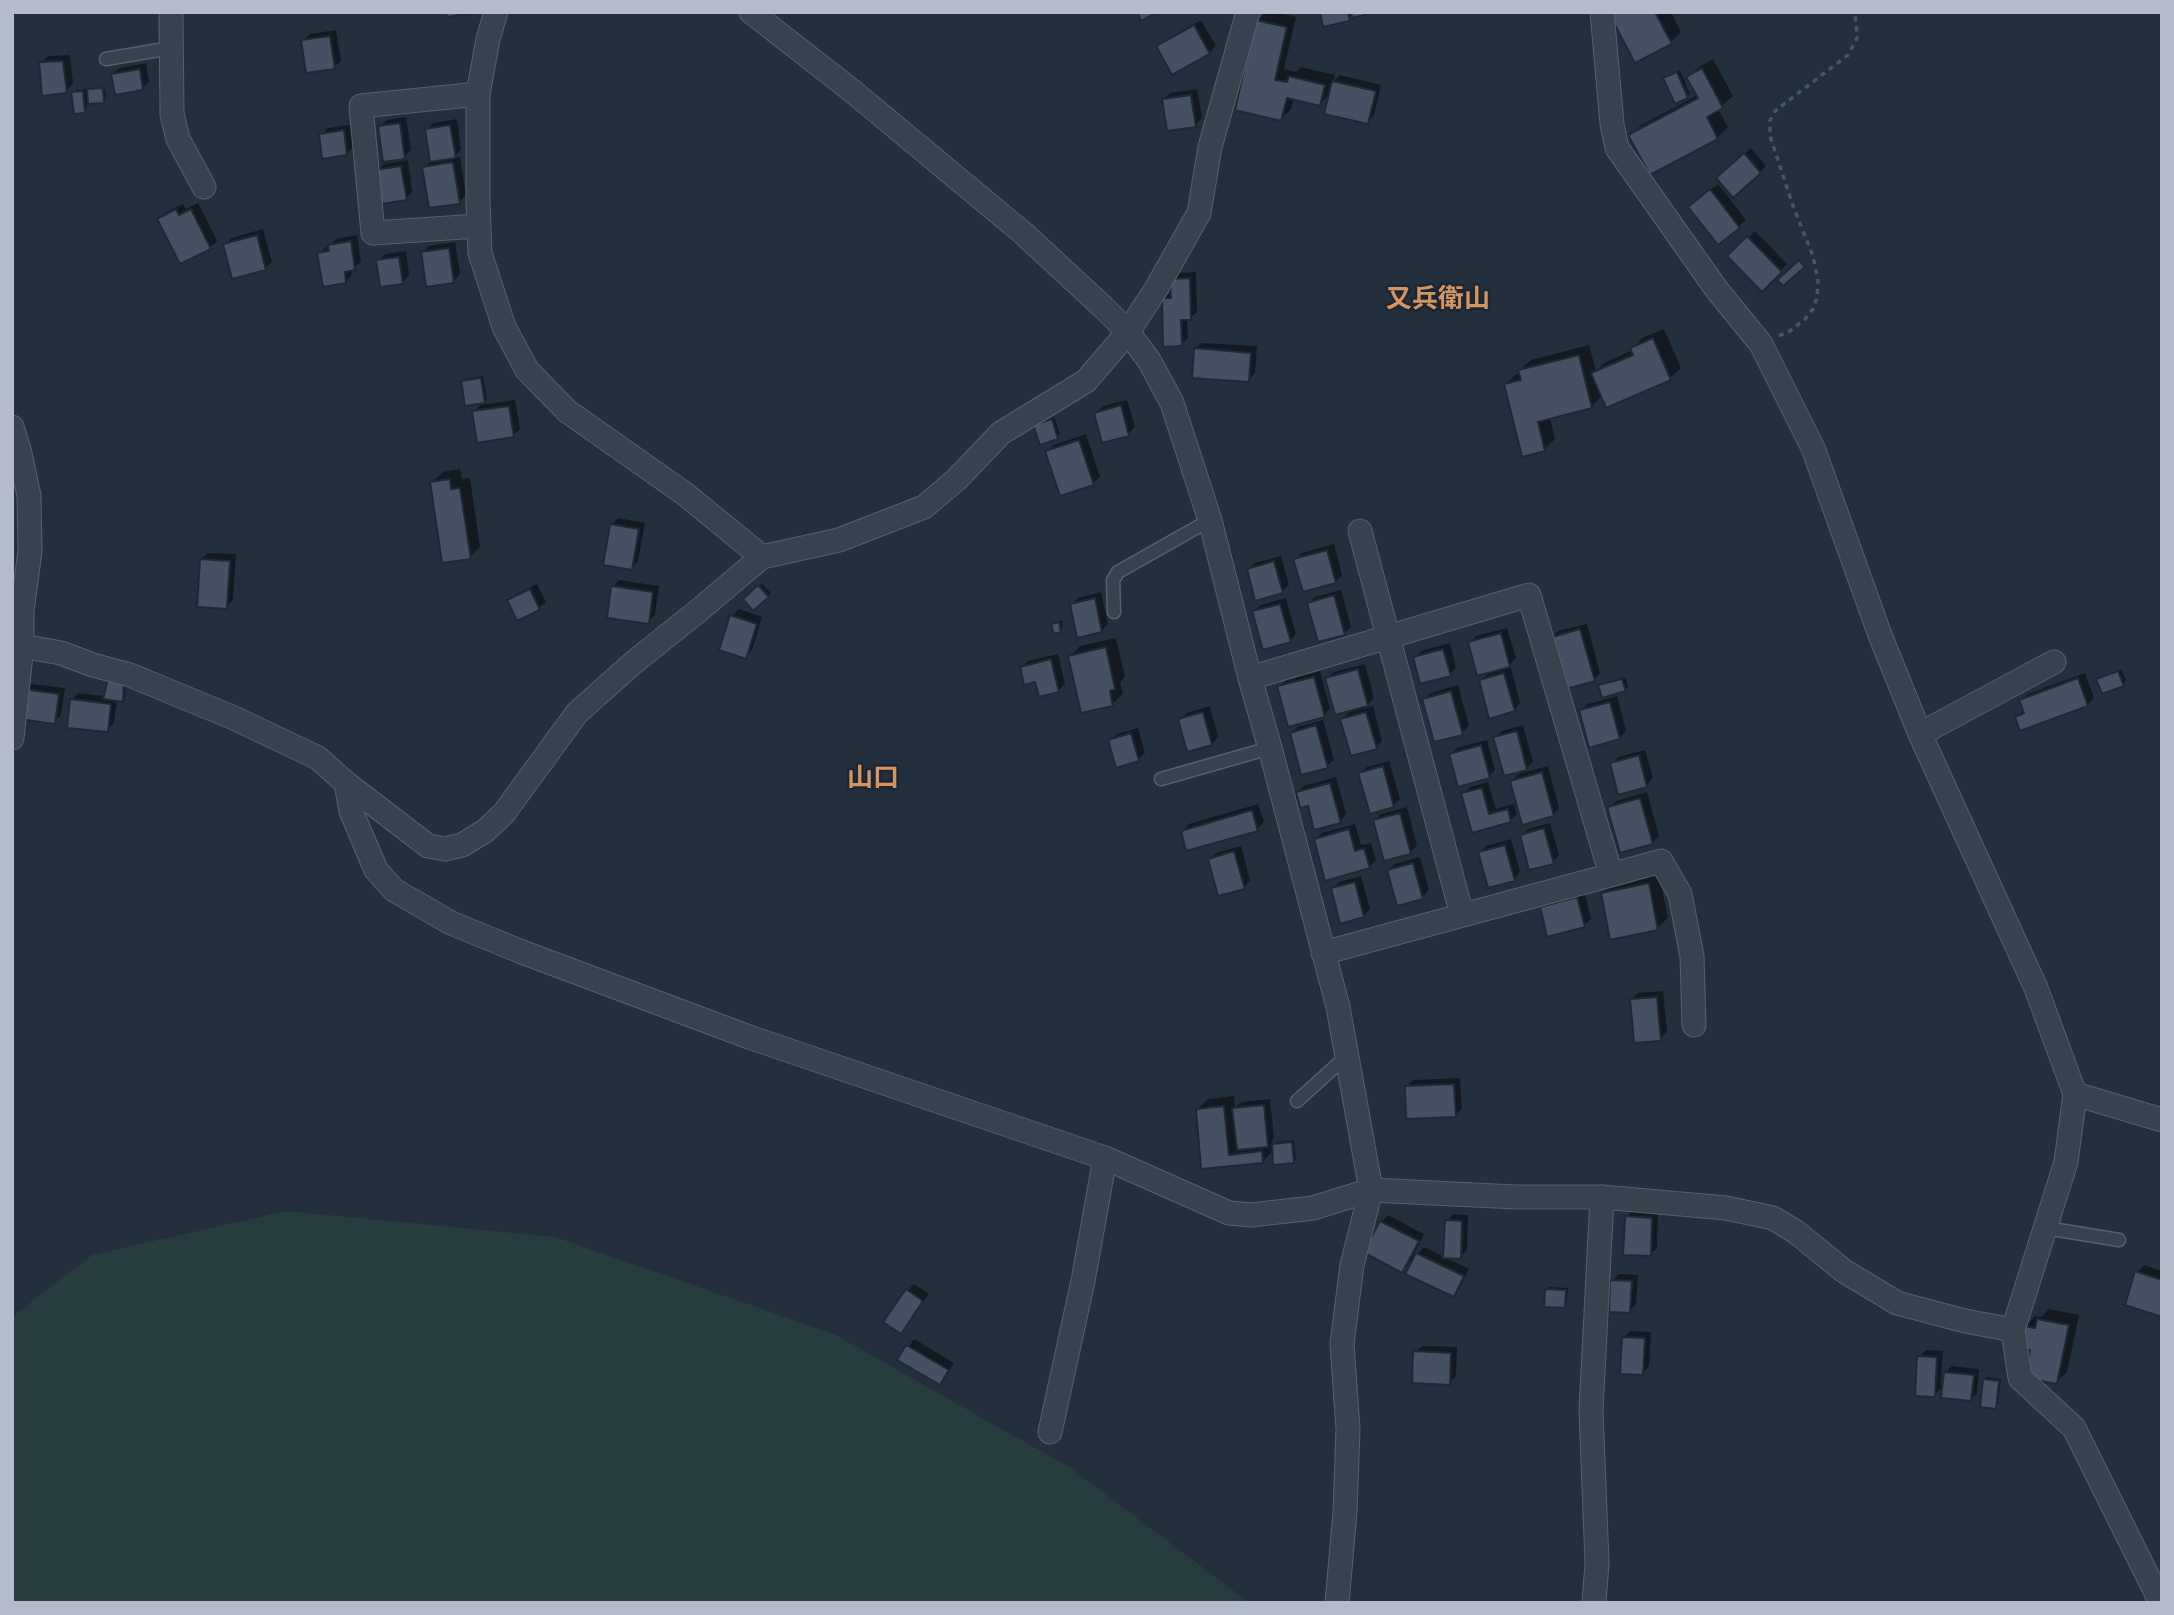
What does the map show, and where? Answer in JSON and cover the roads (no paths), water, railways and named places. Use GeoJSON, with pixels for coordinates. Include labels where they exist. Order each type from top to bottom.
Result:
{"type":"FeatureCollection","features":[{"type":"Feature","properties":{"kind":"street"},"geometry":{"type":"LineString","coordinates":[[171,12],[172,114],[178,139],[204,187]]}},
{"type":"Feature","properties":{"kind":"street"},"geometry":{"type":"LineString","coordinates":[[496,12],[478,94],[478,226],[480,253],[504,327],[527,370],[567,411],[685,494],[762,557]]}},
{"type":"Feature","properties":{"kind":"street"},"geometry":{"type":"LineString","coordinates":[[751,12],[1023,233],[1128,332],[1150,362],[1172,403],[1210,520],[1338,1007],[1371,1190],[1352,1265],[1342,1344],[1348,1429],[1345,1512],[1337,1603]]}},
{"type":"Feature","properties":{"kind":"street"},"geometry":{"type":"LineString","coordinates":[[17,646],[61,653],[130,675],[234,718],[318,758],[346,783],[428,845],[445,849],[462,845],[485,831],[504,813],[577,713],[633,663],[762,557],[839,540],[923,507],[956,480],[1001,433],[1086,381],[1128,332],[1199,214],[1210,147],[1248,12]]}},
{"type":"Feature","properties":{"kind":"street"},"geometry":{"type":"LineString","coordinates":[[1602,12],[1616,148],[1717,290],[1761,344],[1813,448],[1880,635],[1920,734],[2036,988],[2075,1094],[2066,1162],[2013,1330],[2020,1378],[2074,1428],[2161,1603]]}},
{"type":"Feature","properties":{"kind":"street"},"geometry":{"type":"LineString","coordinates":[[478,94],[361,106],[373,233],[478,226]]}},
{"type":"Feature","properties":{"kind":"street"},"geometry":{"type":"LineString","coordinates":[[12,428],[29,496],[30,551],[17,646],[12,738]]}},
{"type":"Feature","properties":{"kind":"street"},"geometry":{"type":"LineString","coordinates":[[1360,531],[1462,915]]}},
{"type":"Feature","properties":{"kind":"street"},"geometry":{"type":"LineString","coordinates":[[1250,678],[1529,595],[1611,875]]}},
{"type":"Feature","properties":{"kind":"street"},"geometry":{"type":"LineString","coordinates":[[1920,734],[2054,662]]}},
{"type":"Feature","properties":{"kind":"street"},"geometry":{"type":"LineString","coordinates":[[346,783],[351,811],[376,870],[394,890],[451,923],[749,1037],[1105,1158],[1229,1213],[1251,1214],[1313,1208],[1371,1190],[1516,1197],[1602,1197],[1726,1208],[1773,1218],[1796,1232],[1844,1271],[1896,1303],[2013,1330]]}},
{"type":"Feature","properties":{"kind":"street"},"geometry":{"type":"LineString","coordinates":[[1323,953],[1661,861],[1680,894],[1692,956],[1694,1025]]}},
{"type":"Feature","properties":{"kind":"street"},"geometry":{"type":"LineString","coordinates":[[2075,1094],[2162,1120]]}},
{"type":"Feature","properties":{"kind":"street"},"geometry":{"type":"LineString","coordinates":[[1050,1432],[1083,1281],[1105,1158]]}},
{"type":"Feature","properties":{"kind":"street"},"geometry":{"type":"LineString","coordinates":[[1594,1603],[1597,1563],[1591,1410],[1602,1197]]}},
{"type":"Feature","properties":{"kind":"lane"},"geometry":{"type":"LineString","coordinates":[[106,59],[171,48]]}},
{"type":"Feature","properties":{"kind":"lane"},"geometry":{"type":"LineString","coordinates":[[1114,612],[1113,580],[1118,572],[1210,520]]}},
{"type":"Feature","properties":{"kind":"lane"},"geometry":{"type":"LineString","coordinates":[[1161,779],[1270,748]]}},
{"type":"Feature","properties":{"kind":"lane"},"geometry":{"type":"LineString","coordinates":[[1297,1101],[1348,1055]]}},
{"type":"Feature","properties":{"kind":"lane"},"geometry":{"type":"LineString","coordinates":[[2046,1228],[2119,1240]]}},
{"type":"Feature","properties":{"kind":"district","name":"又兵衛山"},"geometry":{"type":"Point","coordinates":[1438,300]}},
{"type":"Feature","properties":{"kind":"district","name":"山口"},"geometry":{"type":"Point","coordinates":[873,779]}}]}
